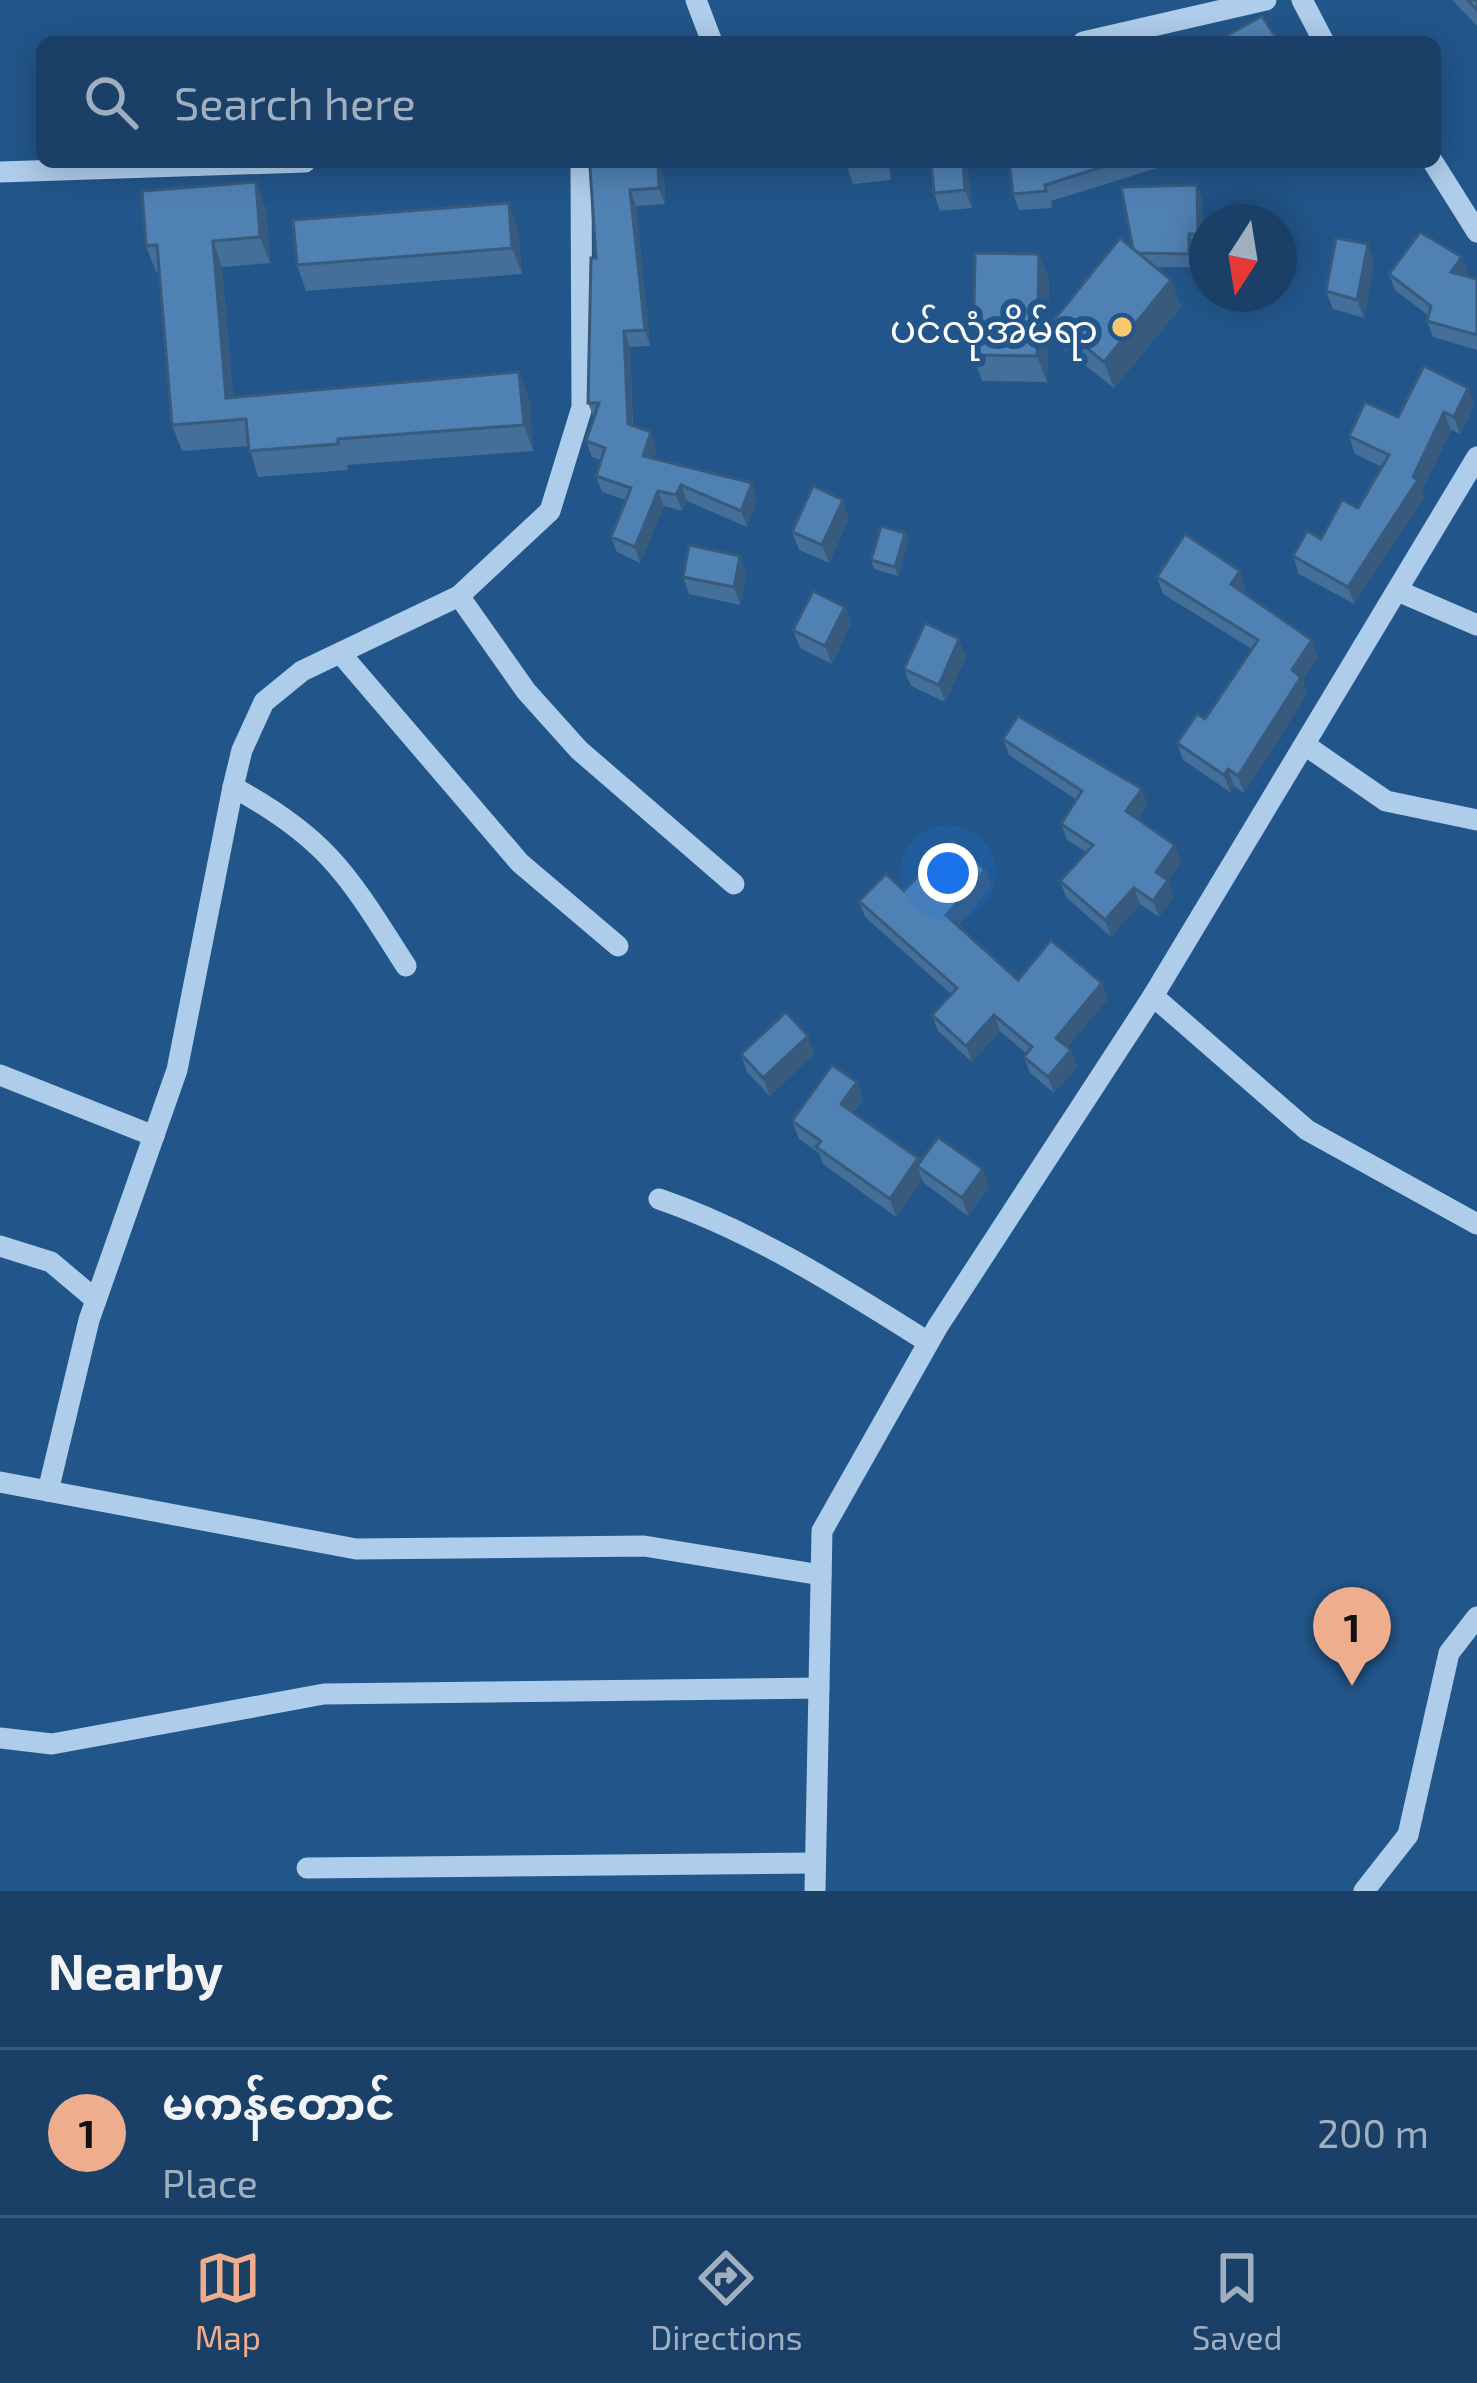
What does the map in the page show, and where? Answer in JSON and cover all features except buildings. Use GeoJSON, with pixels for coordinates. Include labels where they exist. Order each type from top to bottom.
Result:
{"type":"FeatureCollection","features":[{"type":"Feature","properties":{"kind":"street"},"geometry":{"type":"LineString","coordinates":[[695,0],[710,36]]}},
{"type":"Feature","properties":{"kind":"street"},"geometry":{"type":"LineString","coordinates":[[1109,36],[1266,0]]}},
{"type":"Feature","properties":{"kind":"street"},"geometry":{"type":"LineString","coordinates":[[1302,0],[1321,36]]}},
{"type":"Feature","properties":{"kind":"street"},"geometry":{"type":"LineString","coordinates":[[0,172],[122,168]]}},
{"type":"Feature","properties":{"kind":"street"},"geometry":{"type":"LineString","coordinates":[[48,1491],[96,1300],[177,1070],[233,787],[242,750],[265,702],[302,671],[459,596],[550,511],[582,407],[581,168]]}},
{"type":"Feature","properties":{"kind":"street"},"geometry":{"type":"LineString","coordinates":[[1437,168],[1477,232]]}},
{"type":"Feature","properties":{"kind":"street"},"geometry":{"type":"LineString","coordinates":[[815,1891],[822,1532],[928,1342],[1154,996],[1477,457]]}},
{"type":"Feature","properties":{"kind":"street"},"geometry":{"type":"LineString","coordinates":[[1397,591],[1477,625]]}},
{"type":"Feature","properties":{"kind":"street"},"geometry":{"type":"LineString","coordinates":[[459,596],[526,691],[579,750],[734,884]]}},
{"type":"Feature","properties":{"kind":"street"},"geometry":{"type":"LineString","coordinates":[[341,654],[520,863],[618,946]]}},
{"type":"Feature","properties":{"kind":"street"},"geometry":{"type":"LineString","coordinates":[[1305,745],[1386,801],[1477,820]]}},
{"type":"Feature","properties":{"kind":"street"},"geometry":{"type":"LineString","coordinates":[[233,787],[295,821],[344,870],[406,966]]}},
{"type":"Feature","properties":{"kind":"street"},"geometry":{"type":"LineString","coordinates":[[1154,996],[1307,1130],[1477,1224]]}},
{"type":"Feature","properties":{"kind":"street"},"geometry":{"type":"LineString","coordinates":[[0,1075],[154,1136]]}},
{"type":"Feature","properties":{"kind":"street"},"geometry":{"type":"LineString","coordinates":[[659,1199],[698,1212],[824,1276],[928,1342]]}},
{"type":"Feature","properties":{"kind":"street"},"geometry":{"type":"LineString","coordinates":[[0,1246],[51,1262],[96,1300]]}},
{"type":"Feature","properties":{"kind":"street"},"geometry":{"type":"LineString","coordinates":[[0,1482],[356,1550],[644,1546],[820,1574]]}},
{"type":"Feature","properties":{"kind":"street"},"geometry":{"type":"LineString","coordinates":[[1364,1891],[1408,1835],[1448,1653],[1477,1617]]}},
{"type":"Feature","properties":{"kind":"street"},"geometry":{"type":"LineString","coordinates":[[0,1738],[52,1744],[324,1694],[819,1688]]}},
{"type":"Feature","properties":{"kind":"street"},"geometry":{"type":"LineString","coordinates":[[307,1868],[815,1863]]}},
{"type":"Feature","properties":{"kind":"place","name":"ပင်လုံအိမ်ရာ"},"geometry":{"type":"Point","coordinates":[1122,327]}},
{"type":"Feature","properties":{"kind":"place","name":"မကန်တောင်"},"geometry":{"type":"Point","coordinates":[1352,1686]}}]}
